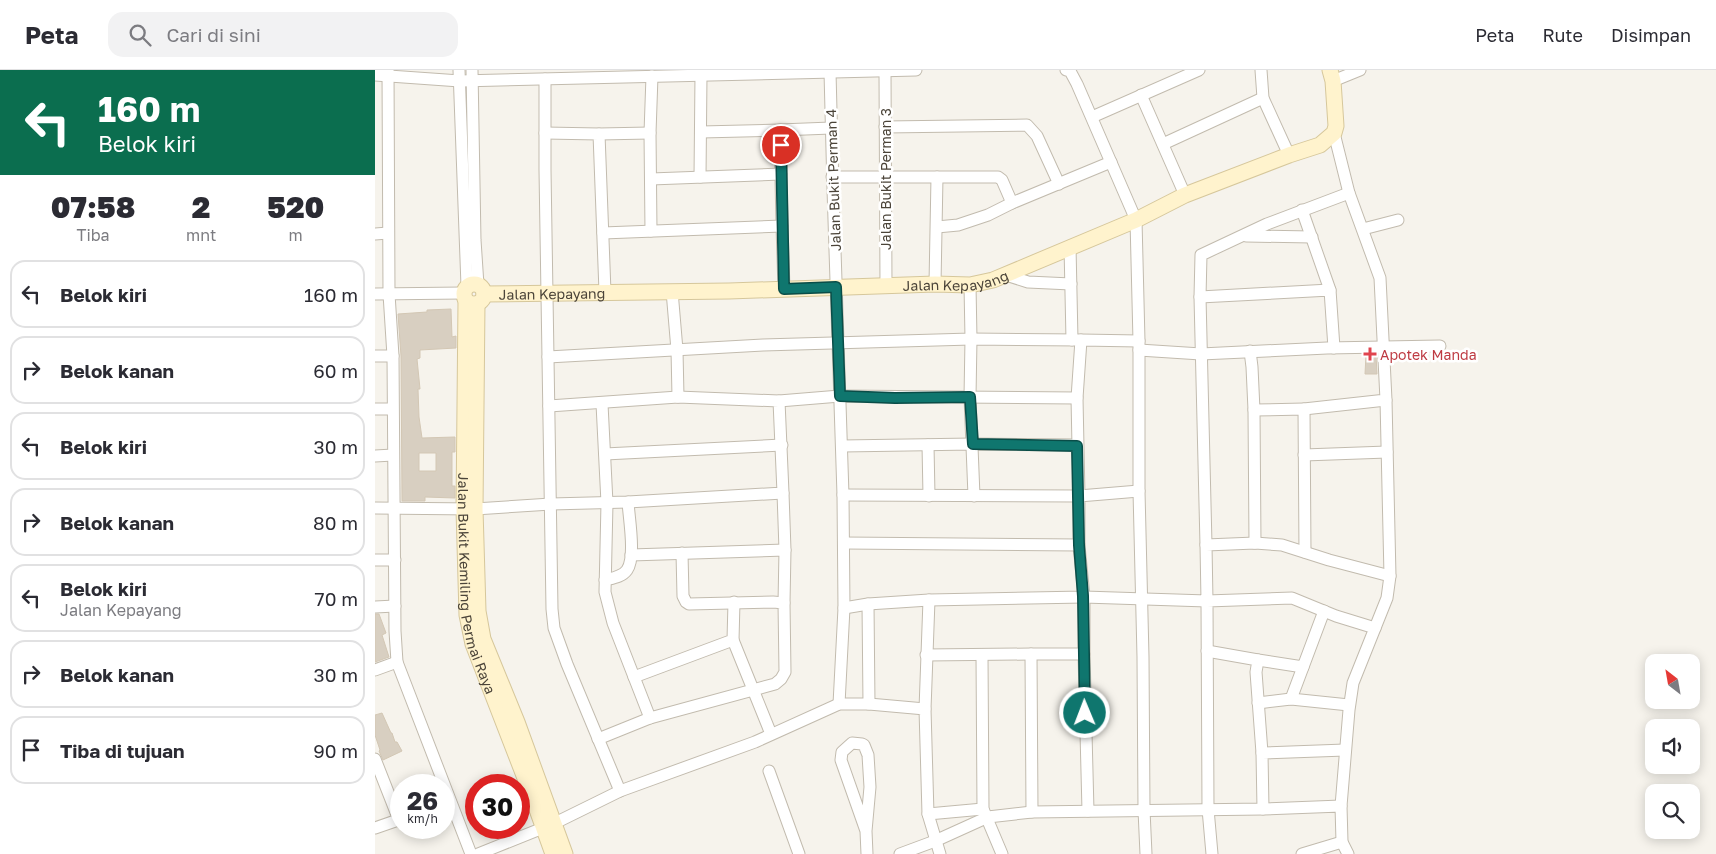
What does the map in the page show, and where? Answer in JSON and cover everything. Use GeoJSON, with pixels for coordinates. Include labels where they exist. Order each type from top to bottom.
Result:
{"type":"FeatureCollection","features":[{"type":"Feature","properties":{"kind":"street"},"geometry":{"type":"LineString","coordinates":[[375,75],[388,73],[459,76],[652,76],[915,70]]}},
{"type":"Feature","properties":{"kind":"street"},"geometry":{"type":"LineString","coordinates":[[1070,70],[1136,220],[1146,854]]}},
{"type":"Feature","properties":{"kind":"street"},"geometry":{"type":"LineString","coordinates":[[1092,117],[1199,70]]}},
{"type":"Feature","properties":{"kind":"street"},"geometry":{"type":"LineString","coordinates":[[1261,70],[1263,98],[1289,154]]}},
{"type":"Feature","properties":{"kind":"street"},"geometry":{"type":"LineString","coordinates":[[1348,854],[1342,842],[1341,806],[1349,705],[1353,683],[1387,598],[1391,576],[1380,278],[1349,194],[1334,133],[1336,126],[1331,76],[1359,70]]}},
{"type":"Feature","properties":{"kind":"street","name":"Jalan Bukit Perman 4"},"geometry":{"type":"LineString","coordinates":[[830,72],[844,543],[844,608],[839,704]]}},
{"type":"Feature","properties":{"kind":"street","name":"Jalan Bukit Perman 3"},"geometry":{"type":"LineString","coordinates":[[885,72],[886,286]]}},
{"type":"Feature","properties":{"kind":"street"},"geometry":{"type":"LineString","coordinates":[[388,73],[388,233],[393,356],[397,662],[437,774]]}},
{"type":"Feature","properties":{"kind":"street"},"geometry":{"type":"LineString","coordinates":[[700,177],[701,74]]}},
{"type":"Feature","properties":{"kind":"street"},"geometry":{"type":"LineString","coordinates":[[472,75],[475,240],[473,294]]}},
{"type":"Feature","properties":{"kind":"street"},"geometry":{"type":"LineString","coordinates":[[459,76],[473,294]]}},
{"type":"Feature","properties":{"kind":"street"},"geometry":{"type":"LineString","coordinates":[[542,76],[545,133],[552,609],[555,628],[567,664],[620,791]]}},
{"type":"Feature","properties":{"kind":"street"},"geometry":{"type":"LineString","coordinates":[[651,231],[650,133],[652,76]]}},
{"type":"Feature","properties":{"kind":"street"},"geometry":{"type":"LineString","coordinates":[[1141,95],[1185,195]]}},
{"type":"Feature","properties":{"kind":"street"},"geometry":{"type":"LineString","coordinates":[[1163,144],[1263,98]]}},
{"type":"Feature","properties":{"kind":"street"},"geometry":{"type":"LineString","coordinates":[[885,127],[1027,125],[1037,136],[1059,184]]}},
{"type":"Feature","properties":{"kind":"street"},"geometry":{"type":"LineString","coordinates":[[701,132],[831,128]]}},
{"type":"Feature","properties":{"kind":"street"},"geometry":{"type":"LineString","coordinates":[[781,130],[784,289]]}},
{"type":"Feature","properties":{"kind":"street"},"geometry":{"type":"LineString","coordinates":[[545,133],[650,133]]}},
{"type":"Feature","properties":{"kind":"street","name":"Jalan Kepayang"},"geometry":{"type":"LineString","coordinates":[[473,294],[784,289],[935,284],[970,285],[1006,275],[1070,246],[1136,220],[1185,195],[1289,154],[1320,145],[1334,133]]}},
{"type":"Feature","properties":{"kind":"street"},"geometry":{"type":"LineString","coordinates":[[599,134],[605,292]]}},
{"type":"Feature","properties":{"kind":"street"},"geometry":{"type":"LineString","coordinates":[[937,228],[958,225],[981,218],[1012,203],[1111,162]]}},
{"type":"Feature","properties":{"kind":"street"},"geometry":{"type":"LineString","coordinates":[[651,179],[781,174]]}},
{"type":"Feature","properties":{"kind":"street"},"geometry":{"type":"LineString","coordinates":[[832,177],[997,177],[1002,180],[1012,203]]}},
{"type":"Feature","properties":{"kind":"street"},"geometry":{"type":"LineString","coordinates":[[935,284],[937,177]]}},
{"type":"Feature","properties":{"kind":"street"},"geometry":{"type":"LineString","coordinates":[[1212,854],[1208,809],[1207,601],[1200,297],[1201,255],[1302,210],[1349,194]]}},
{"type":"Feature","properties":{"kind":"street"},"geometry":{"type":"LineString","coordinates":[[1302,210],[1330,290],[1334,348]]}},
{"type":"Feature","properties":{"kind":"street"},"geometry":{"type":"LineString","coordinates":[[1363,229],[1398,220]]}},
{"type":"Feature","properties":{"kind":"street"},"geometry":{"type":"LineString","coordinates":[[603,232],[782,226]]}},
{"type":"Feature","properties":{"kind":"street"},"geometry":{"type":"LineString","coordinates":[[375,234],[388,233]]}},
{"type":"Feature","properties":{"kind":"street"},"geometry":{"type":"LineString","coordinates":[[1241,236],[1312,237]]}},
{"type":"Feature","properties":{"kind":"street"},"geometry":{"type":"LineString","coordinates":[[1070,246],[1071,284],[1077,340],[1079,545],[1083,596],[1088,811]]}},
{"type":"Feature","properties":{"kind":"street"},"geometry":{"type":"LineString","coordinates":[[1006,275],[1028,282],[1071,284]]}},
{"type":"Feature","properties":{"kind":"street"},"geometry":{"type":"LineString","coordinates":[[970,285],[970,397],[974,496]]}},
{"type":"Feature","properties":{"kind":"street"},"geometry":{"type":"LineString","coordinates":[[1200,297],[1330,290]]}},
{"type":"Feature","properties":{"kind":"street"},"geometry":{"type":"LineString","coordinates":[[672,291],[677,350],[678,397]]}},
{"type":"Feature","properties":{"kind":"street"},"geometry":{"type":"LineString","coordinates":[[375,294],[473,294]]}},
{"type":"Feature","properties":{"kind":"street","name":"Jalan Bukit Kemiling Permai Raya"},"geometry":{"type":"LineString","coordinates":[[473,294],[470,509],[478,611],[483,640],[517,722],[549,826],[553,854]]}},
{"type":"Feature","properties":{"kind":"street"},"geometry":{"type":"LineString","coordinates":[[548,357],[763,345],[971,339],[1077,340],[1201,354],[1334,348],[1440,346]]}},
{"type":"Feature","properties":{"kind":"street"},"geometry":{"type":"LineString","coordinates":[[1250,351],[1254,410],[1255,544]]}},
{"type":"Feature","properties":{"kind":"street"},"geometry":{"type":"LineString","coordinates":[[375,356],[393,356]]}},
{"type":"Feature","properties":{"kind":"street"},"geometry":{"type":"LineString","coordinates":[[549,406],[603,404],[678,397],[779,401],[840,396],[895,398],[1077,398]]}},
{"type":"Feature","properties":{"kind":"street"},"geometry":{"type":"LineString","coordinates":[[1254,410],[1304,408],[1386,400]]}},
{"type":"Feature","properties":{"kind":"street"},"geometry":{"type":"LineString","coordinates":[[598,738],[650,718],[775,684],[785,672],[785,550],[779,401]]}},
{"type":"Feature","properties":{"kind":"street"},"geometry":{"type":"LineString","coordinates":[[603,404],[607,503],[605,592],[613,623],[650,718]]}},
{"type":"Feature","properties":{"kind":"street"},"geometry":{"type":"LineString","coordinates":[[1304,408],[1305,552]]}},
{"type":"Feature","properties":{"kind":"street"},"geometry":{"type":"LineString","coordinates":[[375,409],[393,409]]}},
{"type":"Feature","properties":{"kind":"street"},"geometry":{"type":"LineString","coordinates":[[842,446],[973,444],[1077,446]]}},
{"type":"Feature","properties":{"kind":"street"},"geometry":{"type":"LineString","coordinates":[[605,454],[782,445]]}},
{"type":"Feature","properties":{"kind":"street"},"geometry":{"type":"LineString","coordinates":[[928,445],[929,496]]}},
{"type":"Feature","properties":{"kind":"street"},"geometry":{"type":"LineString","coordinates":[[1304,455],[1387,452]]}},
{"type":"Feature","properties":{"kind":"street"},"geometry":{"type":"LineString","coordinates":[[375,456],[393,455]]}},
{"type":"Feature","properties":{"kind":"street"},"geometry":{"type":"LineString","coordinates":[[843,495],[1079,496],[1139,491]]}},
{"type":"Feature","properties":{"kind":"street"},"geometry":{"type":"LineString","coordinates":[[375,508],[470,509],[783,493]]}},
{"type":"Feature","properties":{"kind":"street"},"geometry":{"type":"LineString","coordinates":[[605,580],[618,577],[626,572],[631,561],[629,502]]}},
{"type":"Feature","properties":{"kind":"street"},"geometry":{"type":"LineString","coordinates":[[844,543],[1079,545]]}},
{"type":"Feature","properties":{"kind":"street"},"geometry":{"type":"LineString","coordinates":[[1206,545],[1255,544],[1282,546],[1391,576]]}},
{"type":"Feature","properties":{"kind":"street"},"geometry":{"type":"LineString","coordinates":[[631,555],[785,550]]}},
{"type":"Feature","properties":{"kind":"street"},"geometry":{"type":"LineString","coordinates":[[682,554],[683,596],[689,604],[734,602],[784,603]]}},
{"type":"Feature","properties":{"kind":"street"},"geometry":{"type":"LineString","coordinates":[[375,560],[395,560]]}},
{"type":"Feature","properties":{"kind":"street"},"geometry":{"type":"LineString","coordinates":[[844,608],[868,604],[929,600],[1083,596],[1141,600],[1207,601],[1292,598],[1375,628]]}},
{"type":"Feature","properties":{"kind":"street"},"geometry":{"type":"LineString","coordinates":[[929,600],[925,709],[928,814],[940,854]]}},
{"type":"Feature","properties":{"kind":"street"},"geometry":{"type":"LineString","coordinates":[[734,602],[733,640],[771,734]]}},
{"type":"Feature","properties":{"kind":"street"},"geometry":{"type":"LineString","coordinates":[[868,604],[869,704]]}},
{"type":"Feature","properties":{"kind":"street"},"geometry":{"type":"LineString","coordinates":[[375,607],[395,606]]}},
{"type":"Feature","properties":{"kind":"street"},"geometry":{"type":"LineString","coordinates":[[1291,699],[1324,611]]}},
{"type":"Feature","properties":{"kind":"street"},"geometry":{"type":"LineString","coordinates":[[634,677],[733,640]]}},
{"type":"Feature","properties":{"kind":"street"},"geometry":{"type":"LineString","coordinates":[[1207,651],[1303,667]]}},
{"type":"Feature","properties":{"kind":"street"},"geometry":{"type":"LineString","coordinates":[[1031,654],[1032,812]]}},
{"type":"Feature","properties":{"kind":"street"},"geometry":{"type":"LineString","coordinates":[[926,655],[1084,654]]}},
{"type":"Feature","properties":{"kind":"street"},"geometry":{"type":"LineString","coordinates":[[982,655],[986,813],[1002,854]]}},
{"type":"Feature","properties":{"kind":"street"},"geometry":{"type":"LineString","coordinates":[[1257,660],[1263,809]]}},
{"type":"Feature","properties":{"kind":"street"},"geometry":{"type":"LineString","coordinates":[[375,670],[397,662]]}},
{"type":"Feature","properties":{"kind":"street"},"geometry":{"type":"LineString","coordinates":[[1258,703],[1291,699],[1349,705]]}},
{"type":"Feature","properties":{"kind":"street"},"geometry":{"type":"LineString","coordinates":[[478,854],[549,826],[620,791],[771,734],[839,704],[869,704],[925,709]]}},
{"type":"Feature","properties":{"kind":"street"},"geometry":{"type":"LineString","coordinates":[[866,831],[841,760],[841,752],[852,743],[862,744],[867,750],[870,787],[866,831],[867,854]]}},
{"type":"Feature","properties":{"kind":"street"},"geometry":{"type":"LineString","coordinates":[[1262,754],[1345,750]]}},
{"type":"Feature","properties":{"kind":"street"},"geometry":{"type":"LineString","coordinates":[[375,759],[377,774],[390,800]]}},
{"type":"Feature","properties":{"kind":"street"},"geometry":{"type":"LineString","coordinates":[[769,771],[799,854]]}},
{"type":"Feature","properties":{"kind":"street"},"geometry":{"type":"LineString","coordinates":[[928,814],[1341,806]]}},
{"type":"Feature","properties":{"kind":"street"},"geometry":{"type":"LineString","coordinates":[[901,854],[935,841],[986,813]]}},
{"type":"Feature","properties":{"kind":"street"},"geometry":{"type":"LineString","coordinates":[[455,819],[471,854]]}},
{"type":"Feature","properties":{"kind":"street"},"geometry":{"type":"LineString","coordinates":[[375,828],[390,823]]}},
{"type":"Feature","properties":{"kind":"street","name":"Jalan Bukit Kemiling Permai Raya"},"geometry":{"type":"LineString","coordinates":[[549,826],[565,854]]}},
{"type":"Feature","properties":{"kind":"street"},"geometry":{"type":"LineString","coordinates":[[1303,854],[1342,842]]}},
{"type":"Feature","properties":{"kind":"building"},"geometry":{"type":"Polygon","coordinates":[[[451,309],[452,337],[456,336],[456,348],[420,350],[420,358],[417,359],[420,389],[418,389],[419,417],[422,438],[455,437],[455,452],[452,452],[452,486],[455,486],[455,498],[425,497],[425,501],[402,501],[401,356],[398,314],[427,312],[427,310],[451,309]],[[419,453],[419,471],[436,471],[436,453],[419,453]]]}},
{"type":"Feature","properties":{"kind":"building"},"geometry":{"type":"Polygon","coordinates":[[[1366,355],[1376,355],[1377,374],[1365,374],[1366,355]]]}},
{"type":"Feature","properties":{"kind":"building"},"geometry":{"type":"Polygon","coordinates":[[[375,614],[379,614],[386,633],[382,635],[389,657],[375,662],[375,614]]]}},
{"type":"Feature","properties":{"kind":"building"},"geometry":{"type":"Polygon","coordinates":[[[382,713],[395,742],[397,742],[402,751],[383,760],[375,735],[375,715],[382,713]]]}},
{"type":"Feature","properties":{"kind":"place","name":"Apotek Manda"},"geometry":{"type":"Point","coordinates":[1370,354]}},
{"type":"Feature","properties":{"kind":"route"},"geometry":{"type":"LineString","coordinates":[[781,145],[784,289],[836,287],[840,396],[895,398],[970,397],[973,444],[1077,446],[1079,545],[1083,596],[1085,713]]}}]}
